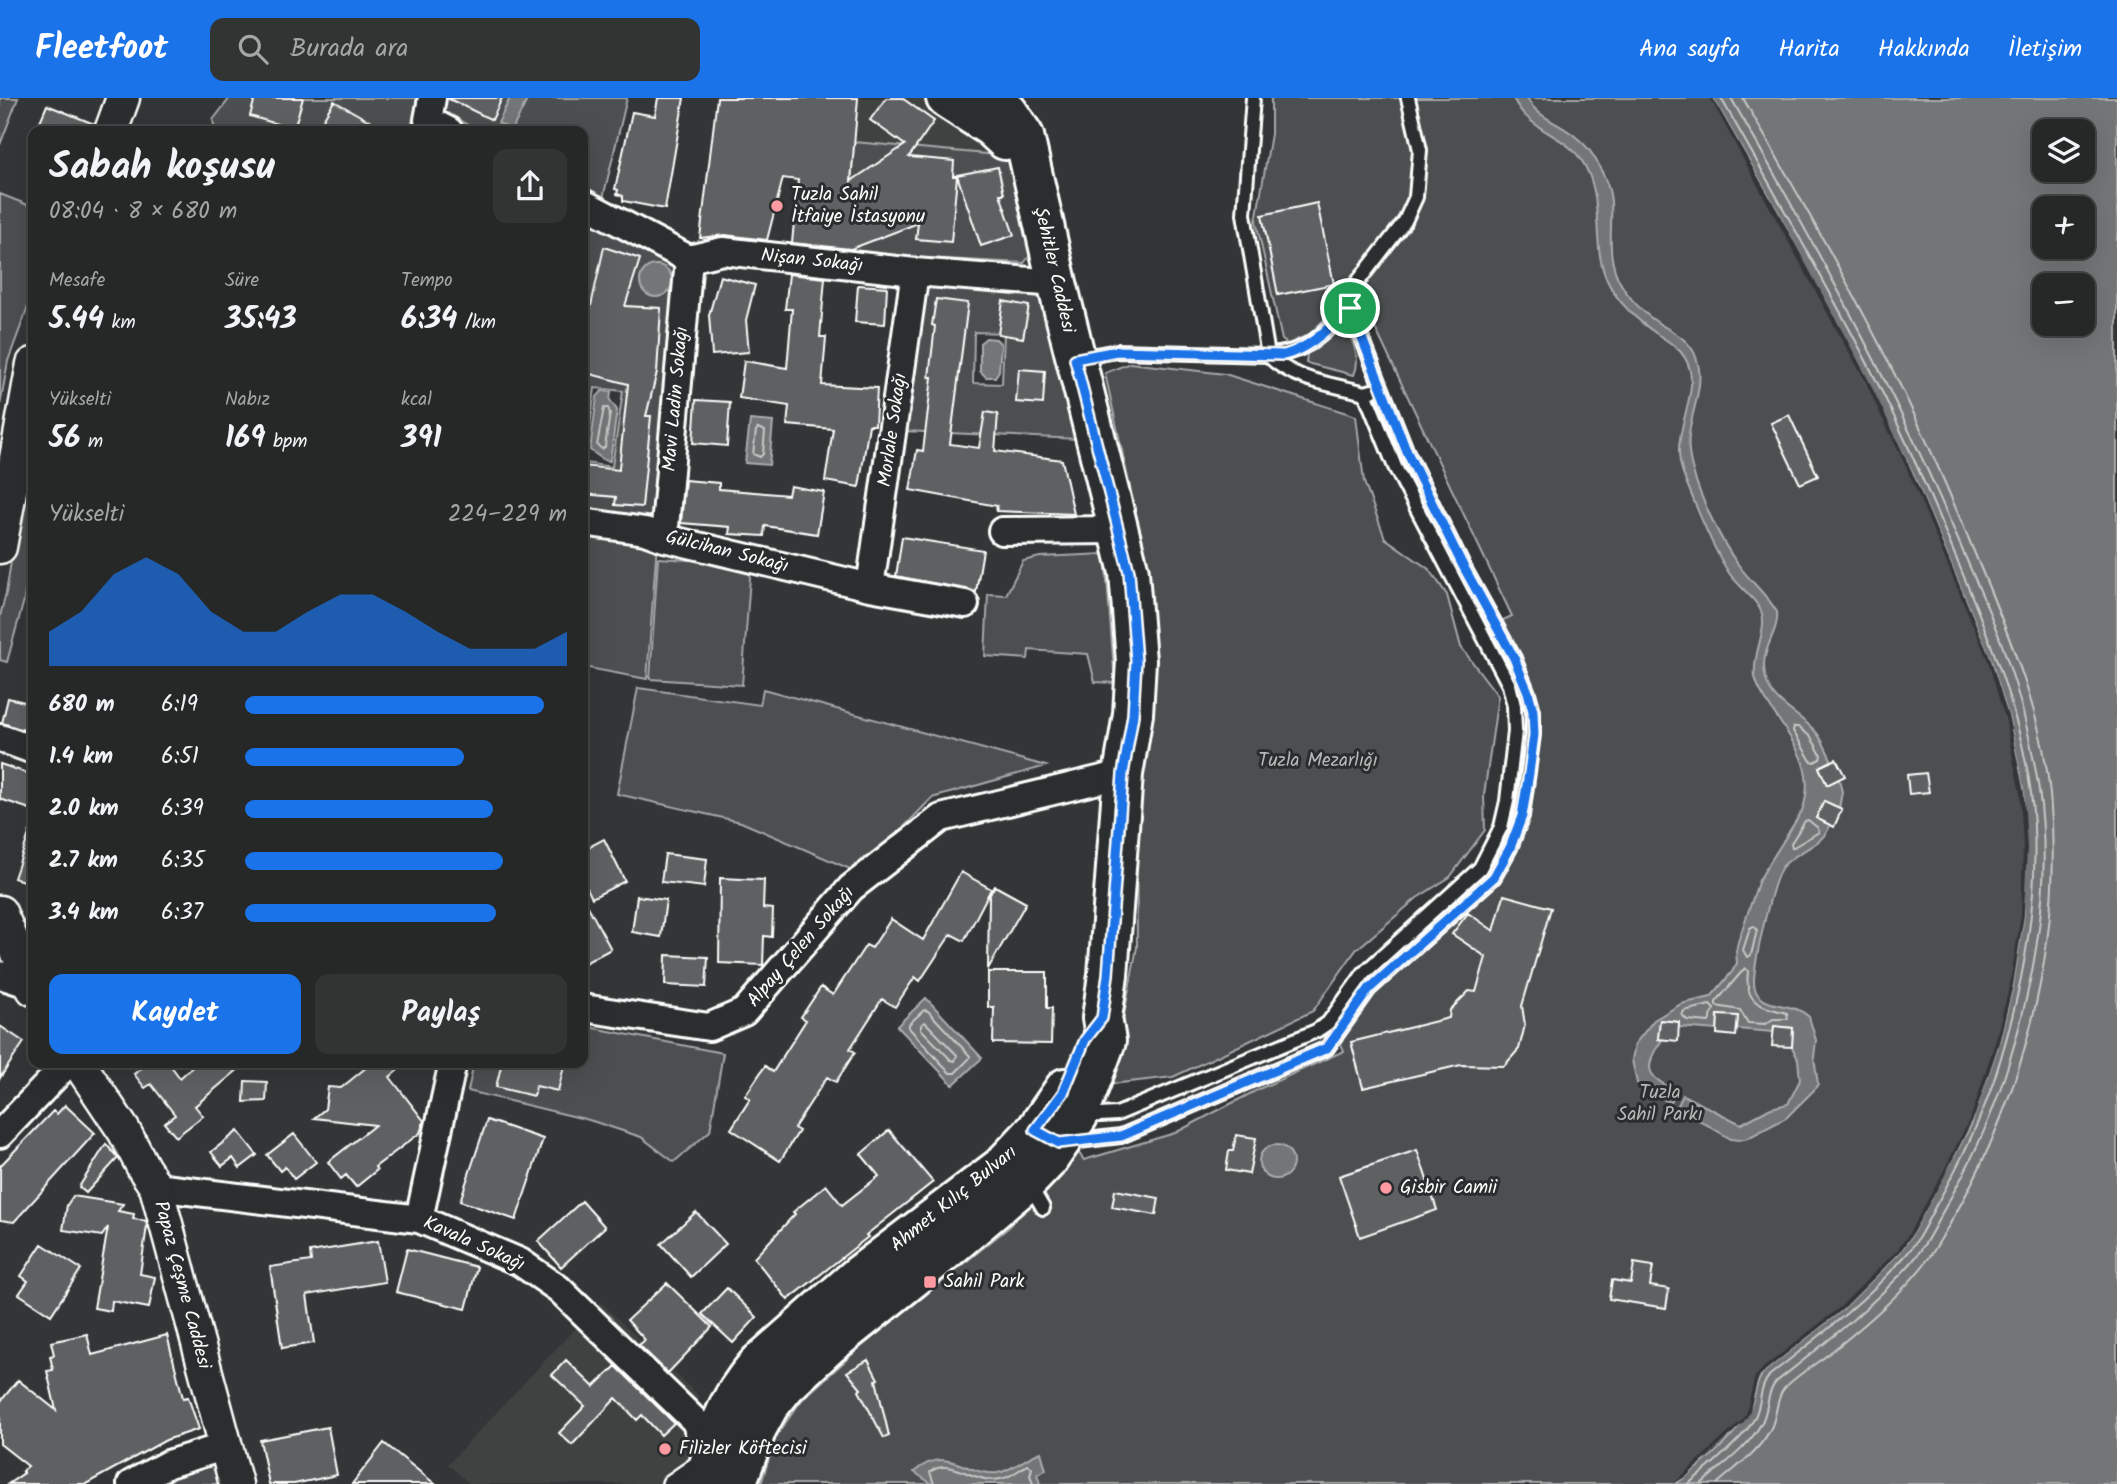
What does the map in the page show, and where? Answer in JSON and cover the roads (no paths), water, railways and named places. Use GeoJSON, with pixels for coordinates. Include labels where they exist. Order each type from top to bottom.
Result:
{"type":"FeatureCollection","features":[{"type":"Feature","properties":{"kind":"main road"},"geometry":{"type":"LineString","coordinates":[[1016,98],[1024,136]]}},
{"type":"Feature","properties":{"kind":"main road","name":"Şehitler Caddesi"},"geometry":{"type":"LineString","coordinates":[[969,103],[1008,112],[1024,136],[1056,283],[1129,572],[1136,661],[1133,715],[1123,774],[1108,975],[1102,1018]]}},
{"type":"Feature","properties":{"kind":"main road","name":"Şehitler Caddesi"},"geometry":{"type":"LineString","coordinates":[[969,103],[1013,148],[1029,170],[1035,185]]}},
{"type":"Feature","properties":{"kind":"main road","name":"Ahmet Kılıç Bulvarı"},"geometry":{"type":"LineString","coordinates":[[723,1473],[786,1385],[828,1346],[1035,1195],[1048,1160],[1063,1093],[1085,1040],[1102,1018]]}},
{"type":"Feature","properties":{"kind":"main road","name":"Ahmet Kılıç Bulvarı"},"geometry":{"type":"LineString","coordinates":[[723,1473],[721,1417],[758,1364],[859,1275],[1057,1123]]}},
{"type":"Feature","properties":{"kind":"street"},"geometry":{"type":"LineString","coordinates":[[113,126],[123,98]]}},
{"type":"Feature","properties":{"kind":"street"},"geometry":{"type":"LineString","coordinates":[[432,98],[428,120],[440,126]]}},
{"type":"Feature","properties":{"kind":"street"},"geometry":{"type":"LineString","coordinates":[[588,206],[689,259]]}},
{"type":"Feature","properties":{"kind":"street","name":"Nişan Sokağı"},"geometry":{"type":"LineString","coordinates":[[689,259],[723,251],[915,272],[1056,283]]}},
{"type":"Feature","properties":{"kind":"street","name":"Mavi Ladin Sokağı"},"geometry":{"type":"LineString","coordinates":[[664,538],[689,259]]}},
{"type":"Feature","properties":{"kind":"street","name":"Morlale Sokağı"},"geometry":{"type":"LineString","coordinates":[[870,587],[915,272]]}},
{"type":"Feature","properties":{"kind":"street"},"geometry":{"type":"LineString","coordinates":[[0,547],[5,482],[28,385]]}},
{"type":"Feature","properties":{"kind":"street","name":"Gülcihan Sokağı"},"geometry":{"type":"LineString","coordinates":[[588,523],[645,531],[664,538],[870,587],[965,604]]}},
{"type":"Feature","properties":{"kind":"street"},"geometry":{"type":"LineString","coordinates":[[1002,531],[1118,530]]}},
{"type":"Feature","properties":{"kind":"street"},"geometry":{"type":"LineString","coordinates":[[0,738],[28,748]]}},
{"type":"Feature","properties":{"kind":"street","name":"Alpay Çelen Sokağı"},"geometry":{"type":"LineString","coordinates":[[588,1008],[709,1027],[744,1012],[851,888],[941,818],[1123,774]]}},
{"type":"Feature","properties":{"kind":"street"},"geometry":{"type":"LineString","coordinates":[[0,912],[28,978]]}},
{"type":"Feature","properties":{"kind":"street"},"geometry":{"type":"LineString","coordinates":[[0,975],[28,986]]}},
{"type":"Feature","properties":{"kind":"street"},"geometry":{"type":"LineString","coordinates":[[0,1133],[63,1068]]}},
{"type":"Feature","properties":{"kind":"street","name":"Papaz Çeşme Caddesi"},"geometry":{"type":"LineString","coordinates":[[82,1068],[156,1187],[236,1484]]}},
{"type":"Feature","properties":{"kind":"street"},"geometry":{"type":"LineString","coordinates":[[419,1219],[452,1068]]}},
{"type":"Feature","properties":{"kind":"street","name":"Kavala Sokağı"},"geometry":{"type":"LineString","coordinates":[[156,1187],[419,1219],[520,1262],[559,1289],[695,1421],[723,1473]]}},
{"type":"Feature","properties":{"kind":"street"},"geometry":{"type":"LineString","coordinates":[[131,1484],[168,1464],[226,1446]]}},
{"type":"Feature","properties":{"kind":"street"},"geometry":{"type":"LineString","coordinates":[[672,1484],[723,1473]]}},
{"type":"Feature","properties":{"kind":"lane"},"geometry":{"type":"LineString","coordinates":[[1253,98],[1244,214],[1268,355],[1283,369],[1295,375],[1366,393],[1382,387]]}},
{"type":"Feature","properties":{"kind":"lane"},"geometry":{"type":"LineString","coordinates":[[1057,1123],[1121,1136],[1327,1048],[1369,989],[1494,877],[1510,848],[1522,816],[1534,735],[1530,702],[1514,658],[1462,564],[1407,452],[1350,308],[1353,288],[1405,221],[1416,197],[1420,150],[1408,98]]}},
{"type":"Feature","properties":{"kind":"lane"},"geometry":{"type":"LineString","coordinates":[[1075,359],[1117,351],[1284,355],[1298,351],[1312,342],[1350,308]]}},
{"type":"Feature","properties":{"kind":"lane"},"geometry":{"type":"LineString","coordinates":[[1057,1123],[1117,1114],[1316,1031],[1328,1023],[1364,973],[1480,869],[1501,827],[1507,801],[1515,731],[1514,706],[1509,685],[1395,467],[1366,393]]}},
{"type":"Feature","properties":{"kind":"water"},"geometry":{"type":"Polygon","coordinates":[[[510,98],[528,98],[514,126],[498,123],[510,98]]]}},
{"type":"Feature","properties":{"kind":"water"},"geometry":{"type":"Polygon","coordinates":[[[1513,98],[1527,98],[1537,111],[1569,132],[1592,154],[1610,192],[1611,254],[1621,284],[1642,310],[1680,336],[1696,357],[1699,381],[1689,439],[1695,479],[1708,511],[1732,556],[1777,612],[1776,625],[1766,651],[1764,665],[1769,688],[1782,704],[1818,735],[1832,761],[1819,768],[1827,785],[1839,779],[1842,792],[1839,808],[1824,801],[1816,818],[1830,825],[1827,832],[1788,861],[1778,875],[1764,923],[1755,972],[1754,986],[1760,997],[1809,1017],[1816,1040],[1814,1058],[1818,1084],[1786,1118],[1739,1140],[1731,1139],[1677,1107],[1683,1095],[1741,1124],[1771,1108],[1788,1104],[1800,1080],[1798,1059],[1792,1047],[1793,1028],[1774,1026],[1773,1032],[1737,1029],[1738,1017],[1719,1015],[1717,1030],[1679,1027],[1679,1022],[1660,1020],[1658,1039],[1662,1040],[1650,1065],[1659,1081],[1676,1091],[1671,1103],[1644,1090],[1637,1083],[1632,1060],[1635,1044],[1654,1020],[1681,1004],[1711,997],[1732,972],[1737,963],[1738,942],[1759,880],[1802,811],[1807,781],[1800,755],[1756,681],[1756,660],[1763,621],[1760,609],[1729,573],[1719,556],[1682,471],[1679,458],[1680,440],[1690,392],[1690,369],[1676,347],[1635,317],[1607,280],[1599,251],[1594,190],[1582,161],[1566,144],[1529,119],[1513,98]]]}},
{"type":"Feature","properties":{"kind":"water"},"geometry":{"type":"Polygon","coordinates":[[[1713,98],[2117,98],[2117,1484],[1676,1484],[1709,1458],[1738,1428],[1766,1370],[1842,1310],[1900,1252],[1911,1236],[1971,1125],[1999,1043],[2013,985],[2024,915],[2024,793],[2009,719],[1991,660],[1910,467],[1777,210],[1713,98]]]}},
{"type":"Feature","properties":{"kind":"water"},"geometry":{"type":"Polygon","coordinates":[[[656,265],[667,270],[672,281],[667,292],[656,297],[645,292],[640,281],[645,270],[656,265]]]}},
{"type":"Feature","properties":{"kind":"water"},"geometry":{"type":"Polygon","coordinates":[[[986,338],[996,339],[1001,344],[999,371],[995,377],[986,377],[980,371],[980,343],[986,338]]]}},
{"type":"Feature","properties":{"kind":"water"},"geometry":{"type":"Polygon","coordinates":[[[602,391],[611,392],[610,400],[617,410],[610,461],[590,450],[597,397],[602,391]]]}},
{"type":"Feature","properties":{"kind":"water"},"geometry":{"type":"Polygon","coordinates":[[[750,420],[773,422],[769,465],[745,463],[750,420]]]}},
{"type":"Feature","properties":{"kind":"water"},"geometry":{"type":"Polygon","coordinates":[[[926,998],[982,1058],[953,1085],[897,1026],[926,998]]]}},
{"type":"Feature","properties":{"kind":"water"},"geometry":{"type":"Polygon","coordinates":[[[1276,1145],[1288,1150],[1293,1162],[1288,1174],[1276,1179],[1264,1174],[1259,1162],[1264,1150],[1276,1145]]]}},
{"type":"Feature","properties":{"kind":"water"},"geometry":{"type":"Polygon","coordinates":[[[1041,1452],[1046,1470],[1037,1474],[1040,1484],[932,1484],[914,1472],[937,1460],[947,1460],[986,1473],[997,1473],[1041,1452]]]}},
{"type":"Feature","properties":{"kind":"place","name":"Tuzla Sahil İtfaiye İstasyonu"},"geometry":{"type":"Point","coordinates":[777,206]}},
{"type":"Feature","properties":{"kind":"place","name":"Gisbir Camii"},"geometry":{"type":"Point","coordinates":[1386,1188]}},
{"type":"Feature","properties":{"kind":"place","name":"Sahil Park"},"geometry":{"type":"Point","coordinates":[930,1282]}},
{"type":"Feature","properties":{"kind":"place","name":"Filizler Köftecisi"},"geometry":{"type":"Point","coordinates":[665,1449]}},
{"type":"Feature","properties":{"kind":"park label","name":"Tuzla Mezarlığı"},"geometry":{"type":"Point","coordinates":[1318,761]}},
{"type":"Feature","properties":{"kind":"park label","name":"Tuzla Sahil Parkı"},"geometry":{"type":"Point","coordinates":[1660,1104]}}]}
